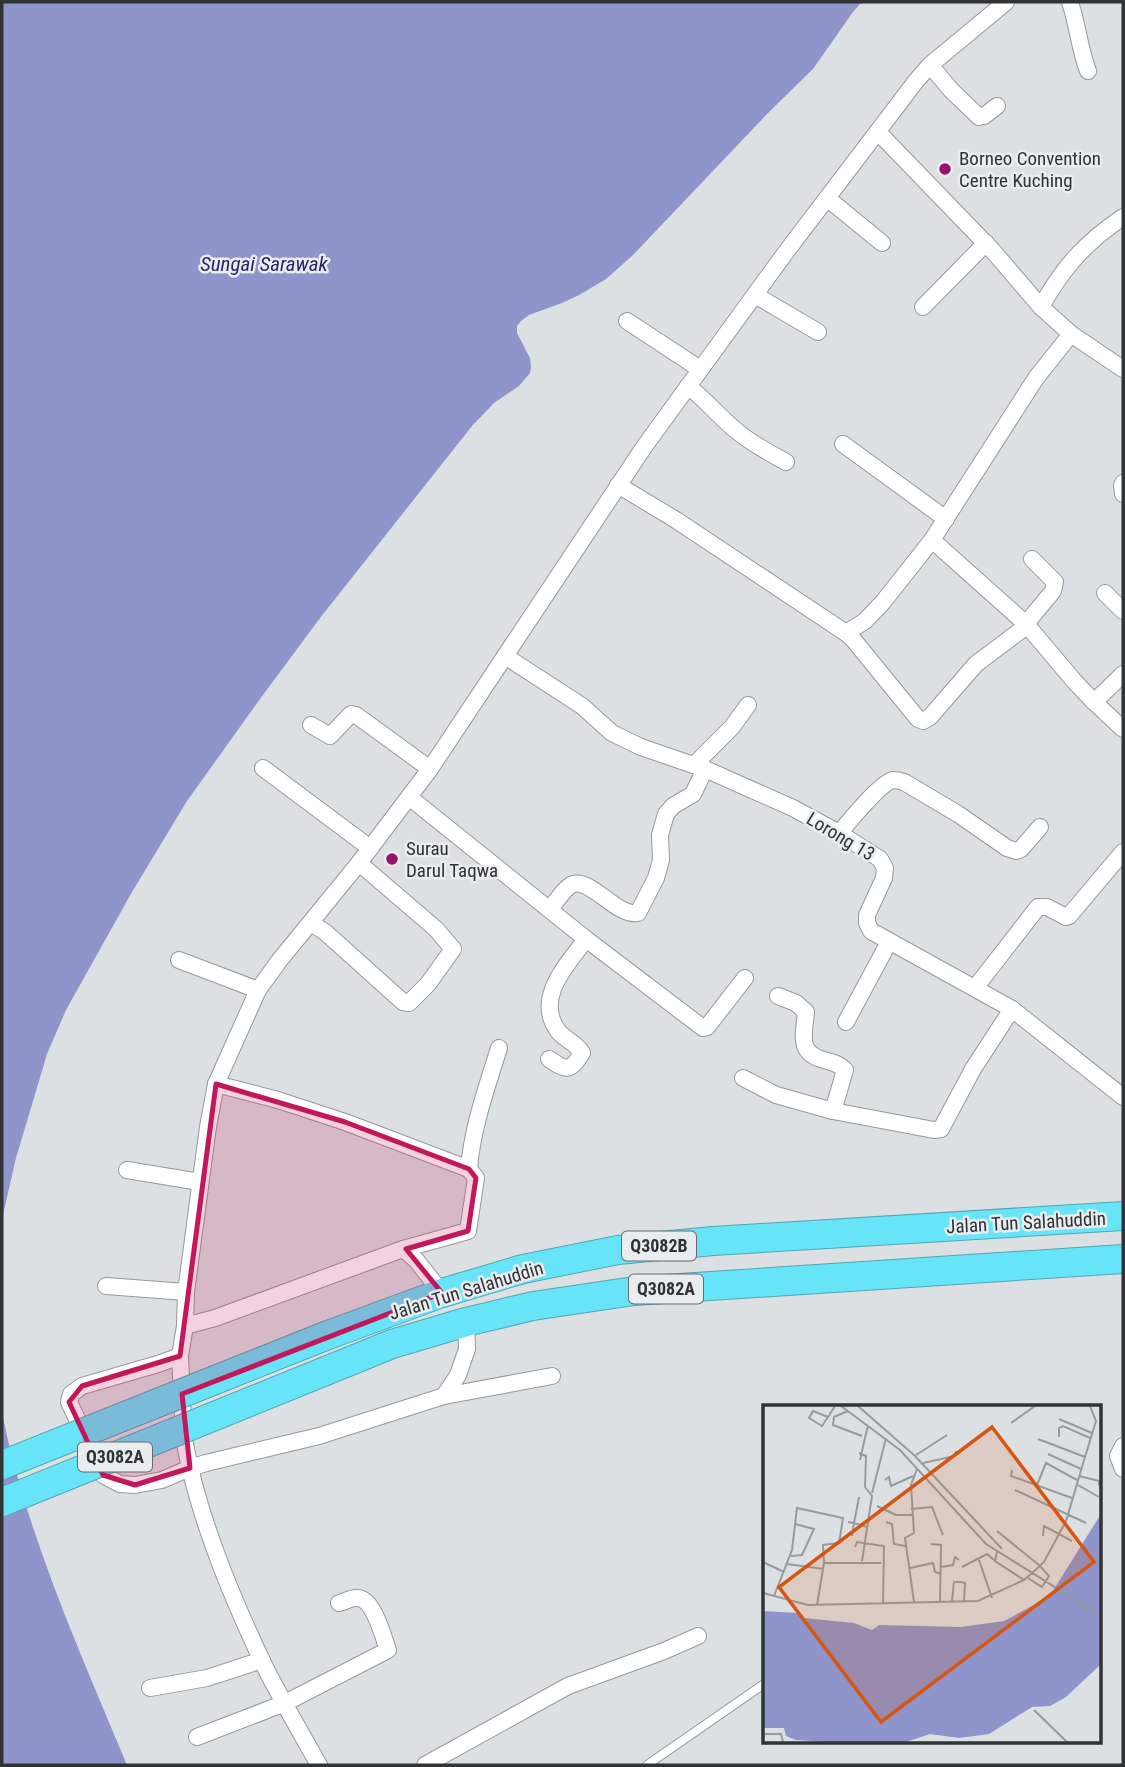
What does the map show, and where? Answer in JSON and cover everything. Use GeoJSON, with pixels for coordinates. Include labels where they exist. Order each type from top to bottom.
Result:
{"type":"FeatureCollection","features":[{"type":"Feature","properties":{"kind":"highway","name":"Jalan Tun Salahuddin"},"geometry":{"type":"LineString","coordinates":[[2,1465],[328,1335],[442,1293],[523,1269],[618,1250],[713,1241],[1123,1216]]}},
{"type":"Feature","properties":{"kind":"highway","name":"Jalan Tun Salahuddin"},"geometry":{"type":"LineString","coordinates":[[2,1502],[392,1344],[533,1306],[634,1291],[1123,1259]]}},
{"type":"Feature","properties":{"kind":"street"},"geometry":{"type":"LineString","coordinates":[[319,1765],[262,1660],[212,1542],[198,1500],[184,1440],[180,1356],[200,1182],[216,1084],[258,990],[430,769],[618,485],[700,369],[930,65],[1006,2]]}},
{"type":"Feature","properties":{"kind":"street"},"geometry":{"type":"LineString","coordinates":[[1070,2],[1088,71]]}},
{"type":"Feature","properties":{"kind":"street"},"geometry":{"type":"LineString","coordinates":[[930,65],[979,117],[997,106]]}},
{"type":"Feature","properties":{"kind":"street"},"geometry":{"type":"LineString","coordinates":[[878,132],[986,243],[1041,307],[1071,334],[1123,369]]}},
{"type":"Feature","properties":{"kind":"street"},"geometry":{"type":"LineString","coordinates":[[827,198],[882,243]]}},
{"type":"Feature","properties":{"kind":"street"},"geometry":{"type":"LineString","coordinates":[[1041,307],[1062,271],[1123,217]]}},
{"type":"Feature","properties":{"kind":"street"},"geometry":{"type":"LineString","coordinates":[[923,307],[986,243]]}},
{"type":"Feature","properties":{"kind":"street"},"geometry":{"type":"LineString","coordinates":[[755,295],[818,332]]}},
{"type":"Feature","properties":{"kind":"street"},"geometry":{"type":"LineString","coordinates":[[627,321],[700,369]]}},
{"type":"Feature","properties":{"kind":"street"},"geometry":{"type":"LineString","coordinates":[[846,633],[865,621],[883,602],[932,540],[1037,378],[1071,334]]}},
{"type":"Feature","properties":{"kind":"street"},"geometry":{"type":"LineString","coordinates":[[688,386],[736,431],[786,462]]}},
{"type":"Feature","properties":{"kind":"street"},"geometry":{"type":"LineString","coordinates":[[843,444],[946,519]]}},
{"type":"Feature","properties":{"kind":"street"},"geometry":{"type":"LineString","coordinates":[[1123,483],[1123,494]]}},
{"type":"Feature","properties":{"kind":"street"},"geometry":{"type":"LineString","coordinates":[[618,485],[676,520],[846,633],[922,721],[930,717],[976,664],[1020,631],[1053,592],[1055,582],[1032,559]]}},
{"type":"Feature","properties":{"kind":"street"},"geometry":{"type":"LineString","coordinates":[[932,540],[1026,624],[1075,682],[1123,729]]}},
{"type":"Feature","properties":{"kind":"street"},"geometry":{"type":"LineString","coordinates":[[1105,593],[1123,611]]}},
{"type":"Feature","properties":{"kind":"street","name":"Lorong 13"},"geometry":{"type":"LineString","coordinates":[[505,656],[582,706],[611,733],[793,808],[880,859],[885,869],[884,878],[867,915],[871,931],[1012,1009],[1123,1097]]}},
{"type":"Feature","properties":{"kind":"street"},"geometry":{"type":"LineString","coordinates":[[1094,702],[1123,674]]}},
{"type":"Feature","properties":{"kind":"street"},"geometry":{"type":"LineString","coordinates":[[550,909],[573,884],[582,884],[625,911],[638,913],[656,878],[661,860],[660,835],[666,814],[673,806],[693,794],[699,767],[748,705]]}},
{"type":"Feature","properties":{"kind":"street"},"geometry":{"type":"LineString","coordinates":[[311,725],[330,736],[351,714],[356,715],[430,769]]}},
{"type":"Feature","properties":{"kind":"street"},"geometry":{"type":"LineString","coordinates":[[263,768],[370,848]]}},
{"type":"Feature","properties":{"kind":"street"},"geometry":{"type":"LineString","coordinates":[[839,833],[877,791],[894,780],[904,782],[958,814],[1007,848],[1021,849],[1040,827]]}},
{"type":"Feature","properties":{"kind":"street"},"geometry":{"type":"LineString","coordinates":[[409,797],[586,939],[703,1028],[707,1027],[745,978]]}},
{"type":"Feature","properties":{"kind":"street"},"geometry":{"type":"LineString","coordinates":[[975,988],[1038,907],[1047,906],[1066,917],[1069,916],[1123,852]]}},
{"type":"Feature","properties":{"kind":"street"},"geometry":{"type":"LineString","coordinates":[[311,923],[325,932],[403,1002],[409,1003],[428,984],[453,948],[436,929],[359,863]]}},
{"type":"Feature","properties":{"kind":"street"},"geometry":{"type":"LineString","coordinates":[[549,1059],[563,1069],[570,1068],[582,1053],[578,1046],[561,1034],[549,1009],[556,978],[586,939]]}},
{"type":"Feature","properties":{"kind":"street"},"geometry":{"type":"LineString","coordinates":[[846,1022],[889,942]]}},
{"type":"Feature","properties":{"kind":"street"},"geometry":{"type":"LineString","coordinates":[[179,960],[258,990]]}},
{"type":"Feature","properties":{"kind":"street"},"geometry":{"type":"LineString","coordinates":[[778,996],[796,1003],[806,1012],[805,1050],[811,1055],[836,1063],[845,1070],[833,1111]]}},
{"type":"Feature","properties":{"kind":"street"},"geometry":{"type":"LineString","coordinates":[[743,1078],[776,1095],[833,1111],[934,1130],[941,1129],[974,1069],[1012,1009]]}},
{"type":"Feature","properties":{"kind":"street"},"geometry":{"type":"LineString","coordinates":[[469,1169],[483,1100],[499,1048]]}},
{"type":"Feature","properties":{"kind":"street"},"geometry":{"type":"LineString","coordinates":[[185,1326],[215,1318],[403,1250],[468,1231],[475,1178],[469,1169],[345,1122],[278,1100],[216,1084]]}},
{"type":"Feature","properties":{"kind":"street"},"geometry":{"type":"LineString","coordinates":[[127,1170],[200,1182]]}},
{"type":"Feature","properties":{"kind":"street"},"geometry":{"type":"LineString","coordinates":[[403,1250],[416,1261],[442,1293]]}},
{"type":"Feature","properties":{"kind":"street"},"geometry":{"type":"LineString","coordinates":[[106,1286],[186,1293]]}},
{"type":"Feature","properties":{"kind":"street"},"geometry":{"type":"LineString","coordinates":[[444,1396],[458,1375],[467,1349],[467,1322]]}},
{"type":"Feature","properties":{"kind":"street"},"geometry":{"type":"LineString","coordinates":[[180,1356],[82,1386],[71,1394],[69,1402],[103,1475],[120,1484],[135,1485],[162,1480],[206,1463],[319,1436],[444,1396],[552,1376]]}},
{"type":"Feature","properties":{"kind":"street"},"geometry":{"type":"LineString","coordinates":[[1123,1446],[1118,1456],[1123,1469]]}},
{"type":"Feature","properties":{"kind":"street"},"geometry":{"type":"LineString","coordinates":[[197,1737],[285,1703],[388,1650],[365,1599],[357,1597],[339,1603]]}},
{"type":"Feature","properties":{"kind":"street"},"geometry":{"type":"LineString","coordinates":[[425,1765],[568,1686],[698,1636]]}},
{"type":"Feature","properties":{"kind":"street"},"geometry":{"type":"LineString","coordinates":[[150,1688],[207,1678],[262,1660]]}},
{"type":"Feature","properties":{"kind":"lane"},"geometry":{"type":"LineString","coordinates":[[647,1765],[763,1685]]}},
{"type":"Feature","properties":{"kind":"highlighted area"},"geometry":{"type":"Polygon","coordinates":[[[216,1084],[345,1122],[469,1169],[476,1178],[468,1231],[406,1249],[442,1293],[182,1394],[190,1468],[135,1485],[103,1475],[69,1402],[82,1386],[180,1356],[216,1084]]]}},
{"type":"Feature","properties":{"kind":"water","name":"Sungai Sarawak"},"geometry":{"type":"Polygon","coordinates":[[[2,2],[867,2],[860,4],[853,12],[813,69],[633,255],[606,279],[562,303],[529,315],[517,326],[517,333],[530,358],[530,373],[519,386],[494,403],[472,426],[320,618],[187,801],[132,892],[66,1010],[47,1054],[16,1158],[2,1219],[2,2]]]}},
{"type":"Feature","properties":{"kind":"water"},"geometry":{"type":"Polygon","coordinates":[[[2,1413],[25,1503],[40,1548],[127,1765],[2,1765],[2,1413]]]}},
{"type":"Feature","properties":{"kind":"place","name":"Borneo Convention Centre Kuching"},"geometry":{"type":"Point","coordinates":[945,169]}},
{"type":"Feature","properties":{"kind":"place","name":"Surau Darul Taqwa"},"geometry":{"type":"Point","coordinates":[392,859]}}]}
